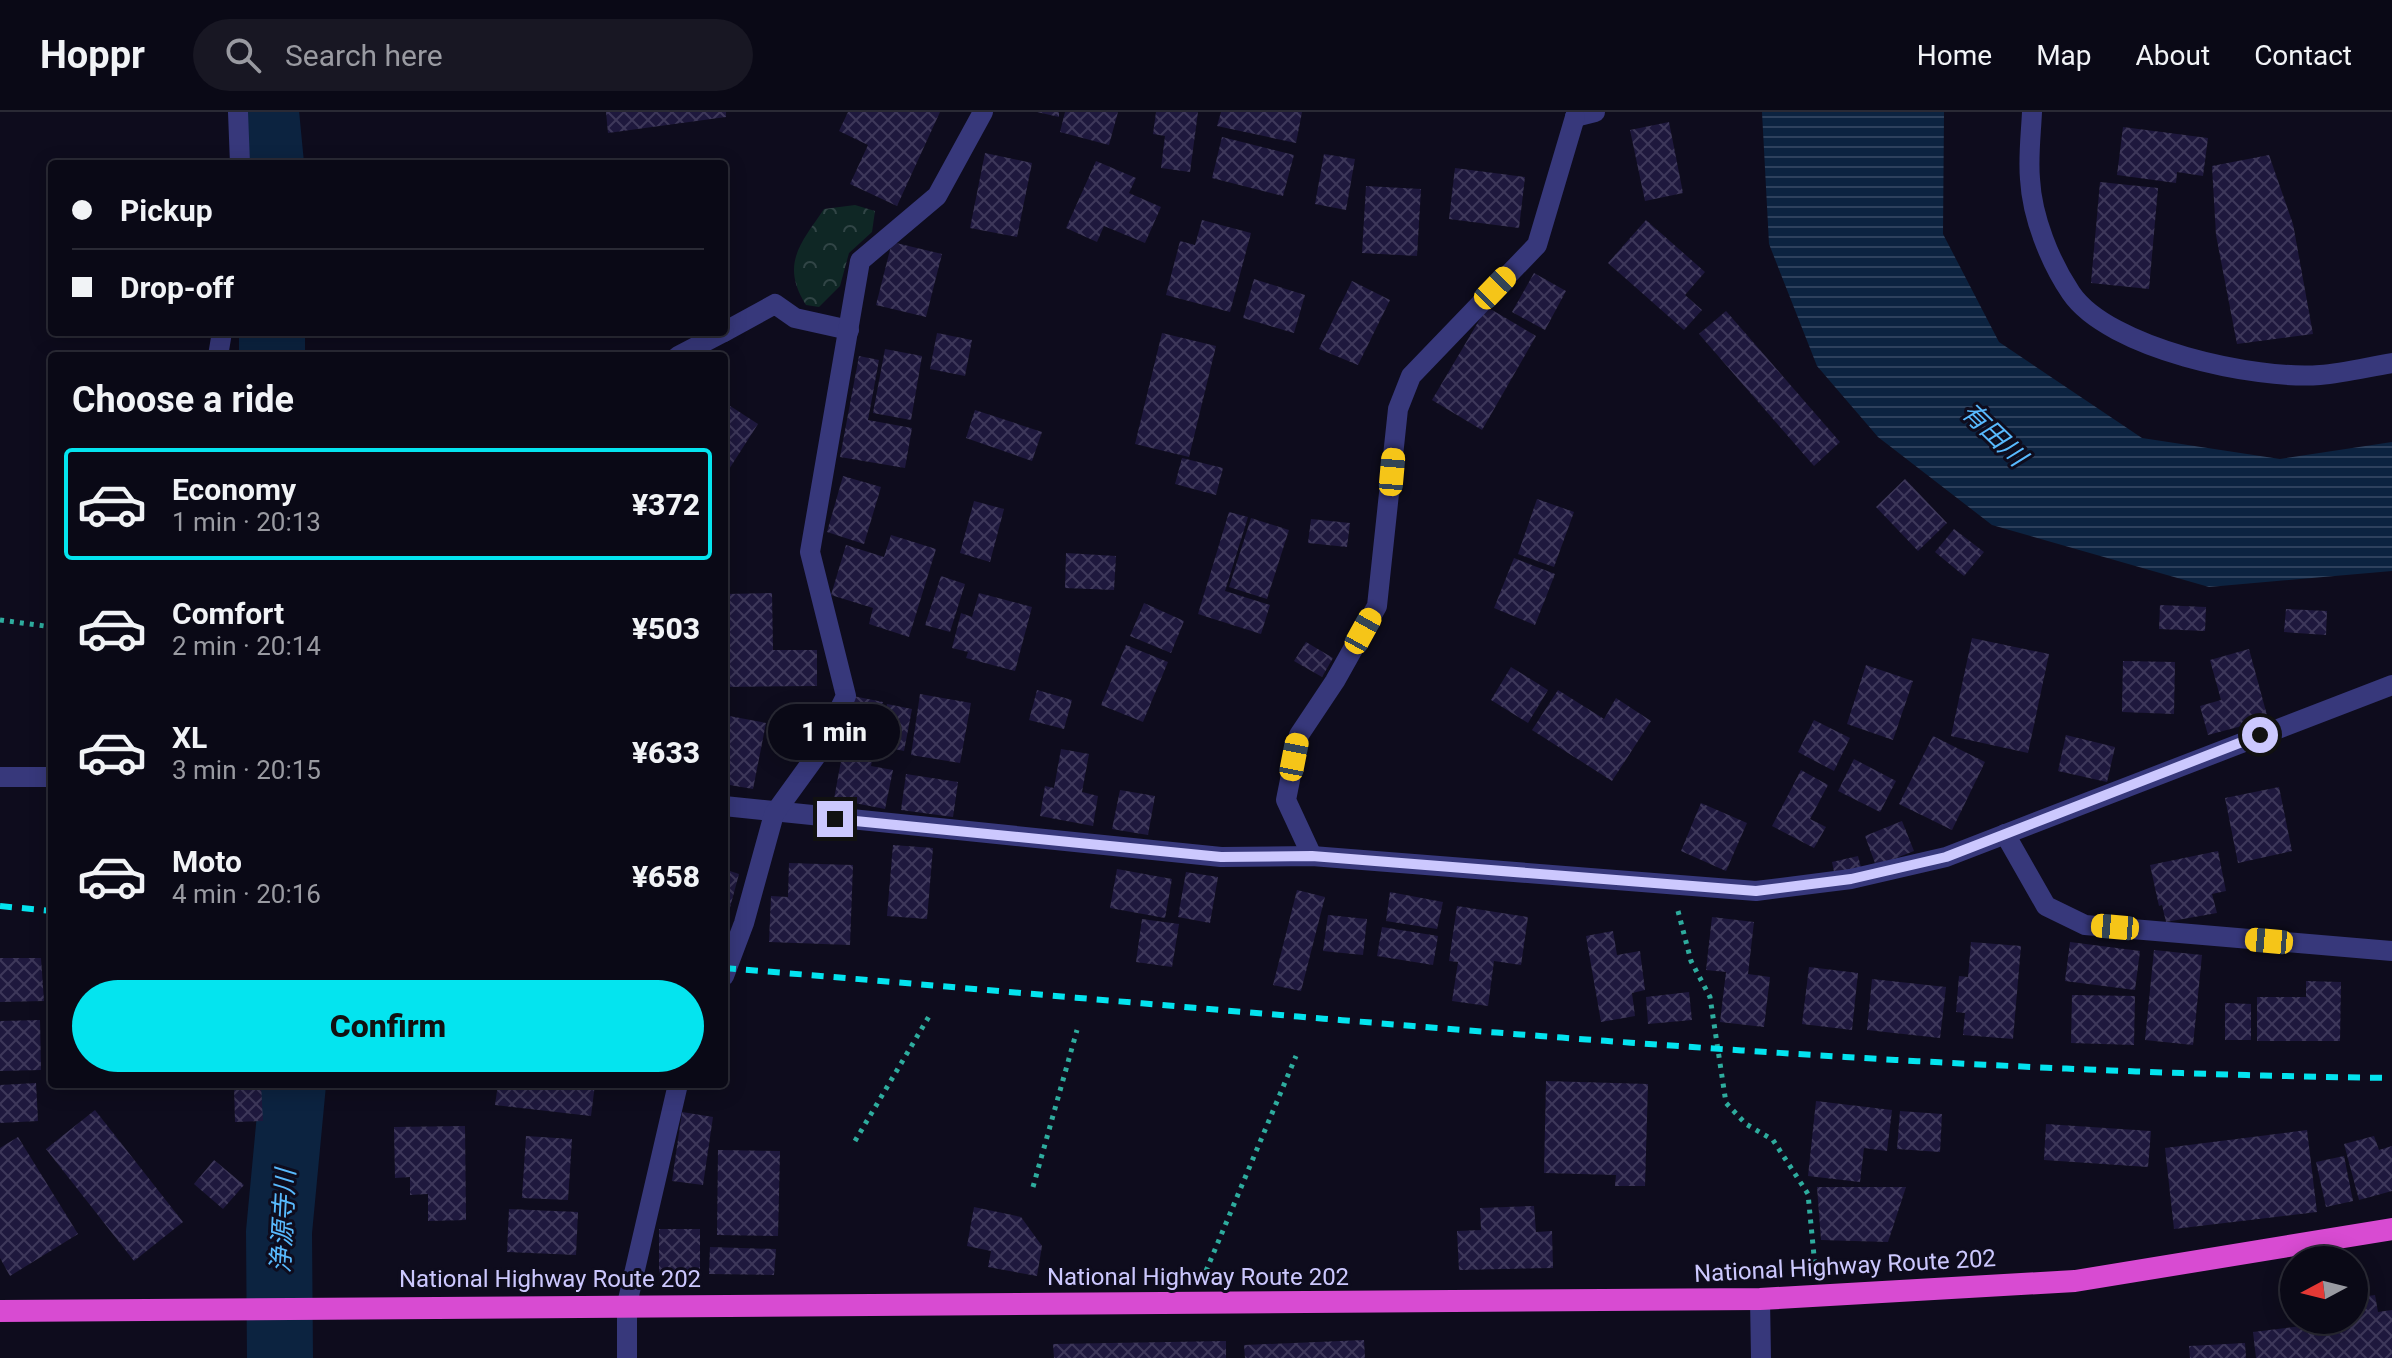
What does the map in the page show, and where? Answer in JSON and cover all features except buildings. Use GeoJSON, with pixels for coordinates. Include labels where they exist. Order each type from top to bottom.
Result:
{"type":"FeatureCollection","features":[{"type":"Feature","properties":{"kind":"highway","name":"National Highway Route 202"},"geometry":{"type":"LineString","coordinates":[[0,1311],[627,1304],[1760,1299],[2075,1281],[2392,1229]]}},
{"type":"Feature","properties":{"kind":"street"},"geometry":{"type":"LineString","coordinates":[[238,112],[240,160]]}},
{"type":"Feature","properties":{"kind":"street"},"geometry":{"type":"LineString","coordinates":[[728,965],[744,923],[774,814],[816,756],[846,696],[810,552],[860,261],[937,196],[983,112]]}},
{"type":"Feature","properties":{"kind":"street"},"geometry":{"type":"LineString","coordinates":[[2032,112],[2030,180],[2045,243],[2072,295],[2098,320],[2144,344],[2227,367],[2317,375],[2392,363]]}},
{"type":"Feature","properties":{"kind":"street"},"geometry":{"type":"LineString","coordinates":[[1312,856],[1286,800],[1291,774],[1299,735],[1335,681],[1377,606],[1398,409],[1411,376],[1537,245],[1581,114]]}},
{"type":"Feature","properties":{"kind":"street"},"geometry":{"type":"LineString","coordinates":[[728,330],[775,304],[795,318],[849,330]]}},
{"type":"Feature","properties":{"kind":"street"},"geometry":{"type":"LineString","coordinates":[[686,352],[716,336]]}},
{"type":"Feature","properties":{"kind":"street"},"geometry":{"type":"LineString","coordinates":[[728,807],[774,814],[1221,857],[1312,856],[1756,891],[1851,879],[1946,857],[2392,685]]}},
{"type":"Feature","properties":{"kind":"street"},"geometry":{"type":"LineString","coordinates":[[0,777],[48,777]]}},
{"type":"Feature","properties":{"kind":"street"},"geometry":{"type":"LineString","coordinates":[[2005,834],[2046,906],[2085,925],[2392,951]]}},
{"type":"Feature","properties":{"kind":"street"},"geometry":{"type":"LineString","coordinates":[[627,1358],[627,1304],[677,1088]]}},
{"type":"Feature","properties":{"kind":"street"},"geometry":{"type":"LineString","coordinates":[[1760,1299],[1761,1358]]}},
{"type":"Feature","properties":{"kind":"path"},"geometry":{"type":"LineString","coordinates":[[0,620],[48,626]]}},
{"type":"Feature","properties":{"kind":"path"},"geometry":{"type":"LineString","coordinates":[[1677,884],[1679,916],[1691,961],[1710,997],[1726,1103],[1740,1119],[1773,1140],[1808,1194],[1817,1295]]}},
{"type":"Feature","properties":{"kind":"path"},"geometry":{"type":"LineString","coordinates":[[855,1141],[931,1013]]}},
{"type":"Feature","properties":{"kind":"path"},"geometry":{"type":"LineString","coordinates":[[1033,1187],[1077,1030]]}},
{"type":"Feature","properties":{"kind":"path"},"geometry":{"type":"LineString","coordinates":[[1206,1271],[1296,1056]]}},
{"type":"Feature","properties":{"kind":"green space"},"geometry":{"type":"Polygon","coordinates":[[[855,205],[875,211],[872,232],[849,253],[840,286],[819,307],[806,305],[798,290],[794,266],[801,244],[824,209],[855,205]]]}},
{"type":"Feature","properties":{"kind":"water","name":"有田川"},"geometry":{"type":"Polygon","coordinates":[[[1762,112],[1944,112],[1943,234],[1999,342],[2142,438],[2280,459],[2392,442],[2392,571],[2209,587],[1992,525],[1878,437],[1817,366],[1769,244],[1762,112]]]}},
{"type":"Feature","properties":{"kind":"waterway","name":"浄源寺川"},"geometry":{"type":"LineString","coordinates":[[266,112],[271,160]]}},
{"type":"Feature","properties":{"kind":"waterway","name":"浄源寺川"},"geometry":{"type":"LineString","coordinates":[[272,336],[272,352]]}},
{"type":"Feature","properties":{"kind":"waterway","name":"浄源寺川"},"geometry":{"type":"LineString","coordinates":[[280,1358],[279,1232],[293,1088]]}},
{"type":"Feature","properties":{"kind":"railway"},"geometry":{"type":"LineString","coordinates":[[0,906],[48,911]]}},
{"type":"Feature","properties":{"kind":"railway"},"geometry":{"type":"LineString","coordinates":[[728,968],[1349,1021],[1766,1052],[2183,1073],[2392,1078]]}},
{"type":"Feature","properties":{"kind":"route"},"geometry":{"type":"LineString","coordinates":[[835,819],[1221,857],[1312,856],[1756,891],[1851,879],[1946,857],[2260,735]]}}]}
